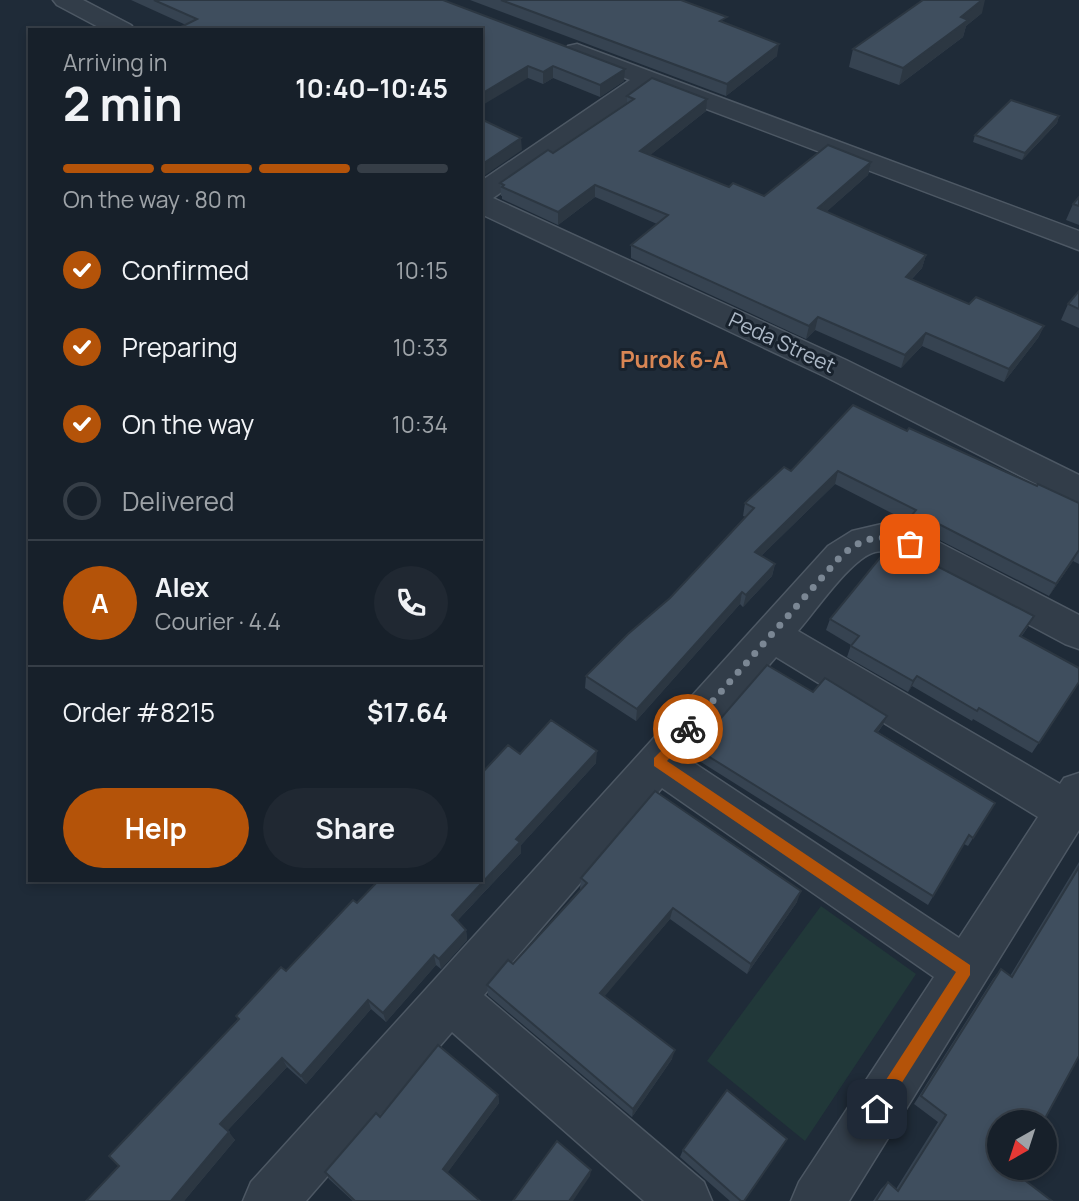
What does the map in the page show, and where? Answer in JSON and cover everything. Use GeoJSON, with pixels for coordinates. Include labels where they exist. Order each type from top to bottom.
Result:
{"type":"FeatureCollection","features":[{"type":"Feature","properties":{"kind":"street"},"geometry":{"type":"LineString","coordinates":[[65,0],[119,28]]}},
{"type":"Feature","properties":{"kind":"street"},"geometry":{"type":"LineString","coordinates":[[559,44],[1079,240]]}},
{"type":"Feature","properties":{"kind":"street"},"geometry":{"type":"LineString","coordinates":[[483,193],[649,78]]}},
{"type":"Feature","properties":{"kind":"street","name":"Peda Street"},"geometry":{"type":"LineString","coordinates":[[483,203],[835,368],[1079,490]]}},
{"type":"Feature","properties":{"kind":"street"},"geometry":{"type":"LineString","coordinates":[[280,1197],[450,998],[848,550],[863,540],[891,537],[910,544],[1079,633]]}},
{"type":"Feature","properties":{"kind":"street"},"geometry":{"type":"LineString","coordinates":[[772,635],[1073,802],[818,1201]]}},
{"type":"Feature","properties":{"kind":"street"},"geometry":{"type":"LineString","coordinates":[[658,762],[965,970]]}},
{"type":"Feature","properties":{"kind":"street"},"geometry":{"type":"LineString","coordinates":[[450,998],[685,1201]]}},
{"type":"Feature","properties":{"kind":"green space"},"geometry":{"type":"Polygon","coordinates":[[[821,906],[916,974],[805,1141],[707,1061],[821,906]]]}},
{"type":"Feature","properties":{"kind":"building"},"geometry":{"type":"Polygon","coordinates":[[[154,0],[443,0],[625,69],[600,85],[553,66],[543,72],[528,66],[483,93],[483,28],[179,28],[197,19],[154,0]]]}},
{"type":"Feature","properties":{"kind":"building"},"geometry":{"type":"Polygon","coordinates":[[[501,0],[681,0],[727,17],[720,21],[779,44],[727,84],[501,0]]]}},
{"type":"Feature","properties":{"kind":"building"},"geometry":{"type":"Polygon","coordinates":[[[923,0],[982,0],[961,17],[968,20],[903,68],[853,49],[923,0]]]}},
{"type":"Feature","properties":{"kind":"building"},"geometry":{"type":"Polygon","coordinates":[[[652,78],[707,99],[640,151],[729,187],[733,183],[764,196],[828,145],[871,162],[818,208],[926,255],[906,277],[969,304],[976,297],[1044,326],[1009,369],[926,333],[905,355],[818,317],[809,326],[631,245],[668,215],[595,185],[558,212],[502,187],[504,185],[500,183],[548,150],[553,153],[634,99],[627,96],[652,78]]]}},
{"type":"Feature","properties":{"kind":"building"},"geometry":{"type":"Polygon","coordinates":[[[1011,100],[1059,116],[1025,153],[975,135],[1011,100]]]}},
{"type":"Feature","properties":{"kind":"building"},"geometry":{"type":"Polygon","coordinates":[[[483,120],[521,138],[483,164],[483,120]]]}},
{"type":"Feature","properties":{"kind":"building"},"geometry":{"type":"Polygon","coordinates":[[[1079,291],[1079,309],[1068,304],[1079,291]]]}},
{"type":"Feature","properties":{"kind":"building"},"geometry":{"type":"Polygon","coordinates":[[[853,405],[907,431],[909,428],[1079,503],[1079,550],[1056,584],[929,519],[912,515],[916,510],[838,471],[755,552],[775,564],[746,595],[742,592],[637,709],[586,676],[628,634],[670,598],[754,508],[745,503],[784,467],[791,471],[853,405]]]}},
{"type":"Feature","properties":{"kind":"building"},"geometry":{"type":"Polygon","coordinates":[[[892,543],[1034,616],[1020,636],[1079,668],[1079,682],[1039,743],[917,676],[913,681],[851,646],[859,636],[830,619],[892,543]]]}},
{"type":"Feature","properties":{"kind":"building"},"geometry":{"type":"Polygon","coordinates":[[[767,665],[813,692],[825,678],[887,716],[875,731],[995,803],[973,838],[969,835],[933,896],[695,748],[767,665]]]}},
{"type":"Feature","properties":{"kind":"building"},"geometry":{"type":"Polygon","coordinates":[[[551,720],[597,751],[516,839],[520,842],[483,882],[483,772],[508,745],[520,754],[551,720]]]}},
{"type":"Feature","properties":{"kind":"building"},"geometry":{"type":"Polygon","coordinates":[[[655,791],[801,891],[751,964],[673,908],[600,993],[675,1050],[633,1109],[487,985],[508,960],[513,964],[587,883],[581,878],[655,791]]]}},
{"type":"Feature","properties":{"kind":"building"},"geometry":{"type":"Polygon","coordinates":[[[1079,867],[1079,1056],[1050,1110],[987,1110],[987,1180],[1024,1180],[1052,1201],[876,1201],[888,1182],[898,1191],[946,1115],[921,1096],[1001,969],[1012,977],[1079,867]]]}},
{"type":"Feature","properties":{"kind":"building"},"geometry":{"type":"Polygon","coordinates":[[[377,882],[483,882],[452,915],[466,930],[439,959],[434,955],[383,1013],[368,1000],[301,1076],[282,1058],[220,1124],[229,1132],[171,1201],[86,1201],[119,1166],[109,1156],[239,1019],[236,1016],[281,967],[286,971],[353,900],[357,903],[377,882]]]}},
{"type":"Feature","properties":{"kind":"building"},"geometry":{"type":"Polygon","coordinates":[[[438,1045],[498,1095],[443,1169],[480,1201],[355,1201],[325,1172],[376,1113],[380,1117],[438,1045]]]}},
{"type":"Feature","properties":{"kind":"building"},"geometry":{"type":"Polygon","coordinates":[[[727,1090],[787,1139],[744,1201],[683,1150],[727,1090]]]}},
{"type":"Feature","properties":{"kind":"building"},"geometry":{"type":"Polygon","coordinates":[[[557,1141],[591,1170],[569,1201],[513,1201],[557,1141]]]}},
{"type":"Feature","properties":{"kind":"way so far"},"geometry":{"type":"LineString","coordinates":[[688,729],[855,543],[871,537],[891,537],[910,544]]}},
{"type":"Feature","properties":{"kind":"district","name":"Purok 6-A"},"geometry":{"type":"Point","coordinates":[674,360]}},
{"type":"Feature","properties":{"kind":"route"},"geometry":{"type":"LineString","coordinates":[[688,729],[658,762],[965,970],[877,1109]]}}]}
